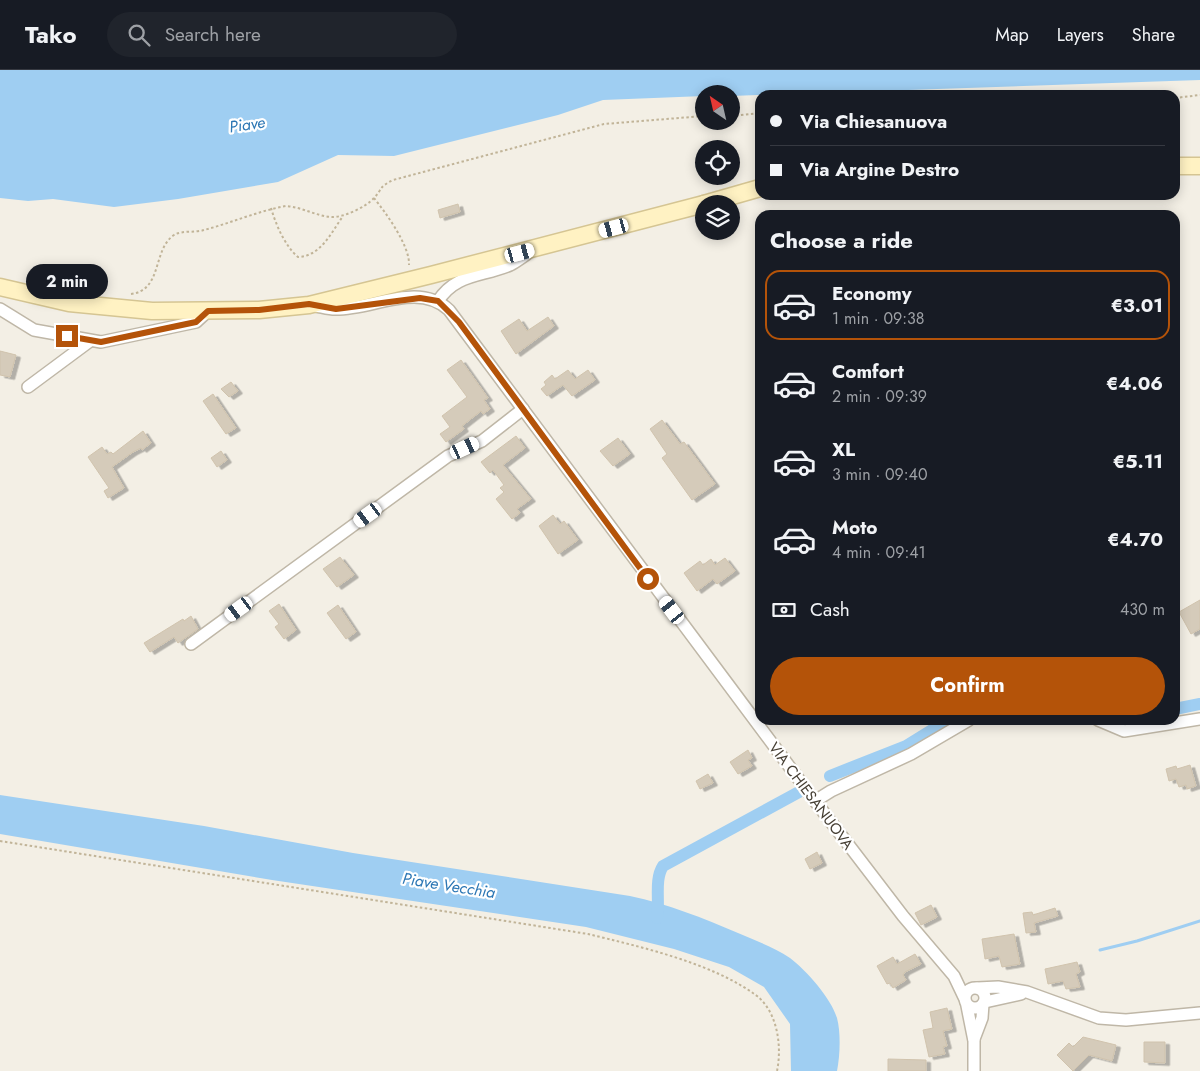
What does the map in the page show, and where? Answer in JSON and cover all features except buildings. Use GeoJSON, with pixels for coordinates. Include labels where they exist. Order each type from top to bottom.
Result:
{"type":"FeatureCollection","features":[{"type":"Feature","properties":{"kind":"street"},"geometry":{"type":"LineString","coordinates":[[1180,166],[1200,166]]}},
{"type":"Feature","properties":{"kind":"street"},"geometry":{"type":"LineString","coordinates":[[736,195],[755,189]]}},
{"type":"Feature","properties":{"kind":"street"},"geometry":{"type":"LineString","coordinates":[[0,287],[69,303],[152,311],[259,310],[309,304],[538,248],[695,206]]}},
{"type":"Feature","properties":{"kind":"street"},"geometry":{"type":"LineString","coordinates":[[309,304],[336,309],[420,298],[438,301],[446,289],[455,282],[510,265],[538,248]]}},
{"type":"Feature","properties":{"kind":"street","name":"VIA CHIESANUOVA"},"geometry":{"type":"LineString","coordinates":[[438,301],[459,322],[755,720]]}},
{"type":"Feature","properties":{"kind":"street"},"geometry":{"type":"LineString","coordinates":[[0,309],[34,330],[101,342],[196,322],[208,311]]}},
{"type":"Feature","properties":{"kind":"street"},"geometry":{"type":"LineString","coordinates":[[28,387],[90,341]]}},
{"type":"Feature","properties":{"kind":"street"},"geometry":{"type":"LineString","coordinates":[[191,644],[448,456],[482,440],[523,409]]}},
{"type":"Feature","properties":{"kind":"street"},"geometry":{"type":"LineString","coordinates":[[1180,722],[1200,719]]}},
{"type":"Feature","properties":{"kind":"street","name":"VIA CHIESANUOVA"},"geometry":{"type":"LineString","coordinates":[[758,725],[903,916],[954,976],[966,1001],[974,1041],[974,1071]]}},
{"type":"Feature","properties":{"kind":"street"},"geometry":{"type":"LineString","coordinates":[[815,801],[911,754],[961,725]]}},
{"type":"Feature","properties":{"kind":"street"},"geometry":{"type":"LineString","coordinates":[[1110,725],[1124,731],[1162,725]]}},
{"type":"Feature","properties":{"kind":"street","name":"VIA CHIESANUOVA"},"geometry":{"type":"LineString","coordinates":[[954,976],[976,988]]}},
{"type":"Feature","properties":{"kind":"street"},"geometry":{"type":"LineString","coordinates":[[1028,992],[984,1003],[976,1009],[966,1001],[969,990],[998,987],[1028,992],[1099,1018],[1126,1020],[1200,1013]]}},
{"type":"Feature","properties":{"kind":"street"},"geometry":{"type":"LineString","coordinates":[[976,988],[983,992],[984,1003]]}},
{"type":"Feature","properties":{"kind":"street","name":"VIA CHIESANUOVA"},"geometry":{"type":"LineString","coordinates":[[974,1041],[982,1018],[984,1003]]}},
{"type":"Feature","properties":{"kind":"path"},"geometry":{"type":"LineString","coordinates":[[1180,97],[1200,95]]}},
{"type":"Feature","properties":{"kind":"path"},"geometry":{"type":"LineString","coordinates":[[740,115],[755,113]]}},
{"type":"Feature","properties":{"kind":"path"},"geometry":{"type":"LineString","coordinates":[[128,294],[140,293],[149,286],[169,240],[176,233],[198,232],[261,214],[272,208],[299,207],[332,217],[344,215],[374,198],[381,186],[393,180],[604,124],[695,117]]}},
{"type":"Feature","properties":{"kind":"path"},"geometry":{"type":"LineString","coordinates":[[374,198],[386,214],[402,242],[410,260],[409,267]]}},
{"type":"Feature","properties":{"kind":"path"},"geometry":{"type":"LineString","coordinates":[[272,208],[276,222],[292,252],[298,257],[307,257],[322,245],[344,215]]}},
{"type":"Feature","properties":{"kind":"path"},"geometry":{"type":"LineString","coordinates":[[46,281],[91,290]]}},
{"type":"Feature","properties":{"kind":"path"},"geometry":{"type":"LineString","coordinates":[[0,841],[578,933],[651,950],[722,977],[758,997],[769,1011],[779,1042],[777,1071]]}},
{"type":"Feature","properties":{"kind":"water","name":"Piave"},"geometry":{"type":"Polygon","coordinates":[[[0,70],[1200,70],[1200,80],[907,90],[755,90],[755,95],[740,96],[740,85],[695,85],[695,96],[603,100],[558,115],[394,156],[338,155],[278,182],[178,199],[114,207],[53,199],[28,201],[0,198],[0,70]]]}},
{"type":"Feature","properties":{"kind":"water","name":"Piave Vecchia"},"geometry":{"type":"Polygon","coordinates":[[[0,795],[204,826],[353,853],[630,896],[672,907],[771,947],[790,958],[803,970],[824,993],[837,1018],[840,1044],[837,1071],[791,1071],[790,1024],[764,987],[729,967],[674,949],[586,927],[272,880],[0,834],[0,795]]]}},
{"type":"Feature","properties":{"kind":"waterway"},"geometry":{"type":"LineString","coordinates":[[1180,708],[1200,704]]}},
{"type":"Feature","properties":{"kind":"waterway"},"geometry":{"type":"LineString","coordinates":[[830,776],[906,746],[940,725]]}},
{"type":"Feature","properties":{"kind":"waterway"},"geometry":{"type":"LineString","coordinates":[[657,918],[658,884],[663,866],[799,792]]}},
{"type":"Feature","properties":{"kind":"waterway"},"geometry":{"type":"LineString","coordinates":[[1100,950],[1137,941],[1200,921]]}},
{"type":"Feature","properties":{"kind":"route"},"geometry":{"type":"LineString","coordinates":[[67,336],[101,342],[196,322],[208,311],[259,310],[309,304],[336,309],[420,298],[430,298],[438,301],[459,322],[648,579]]}}]}
